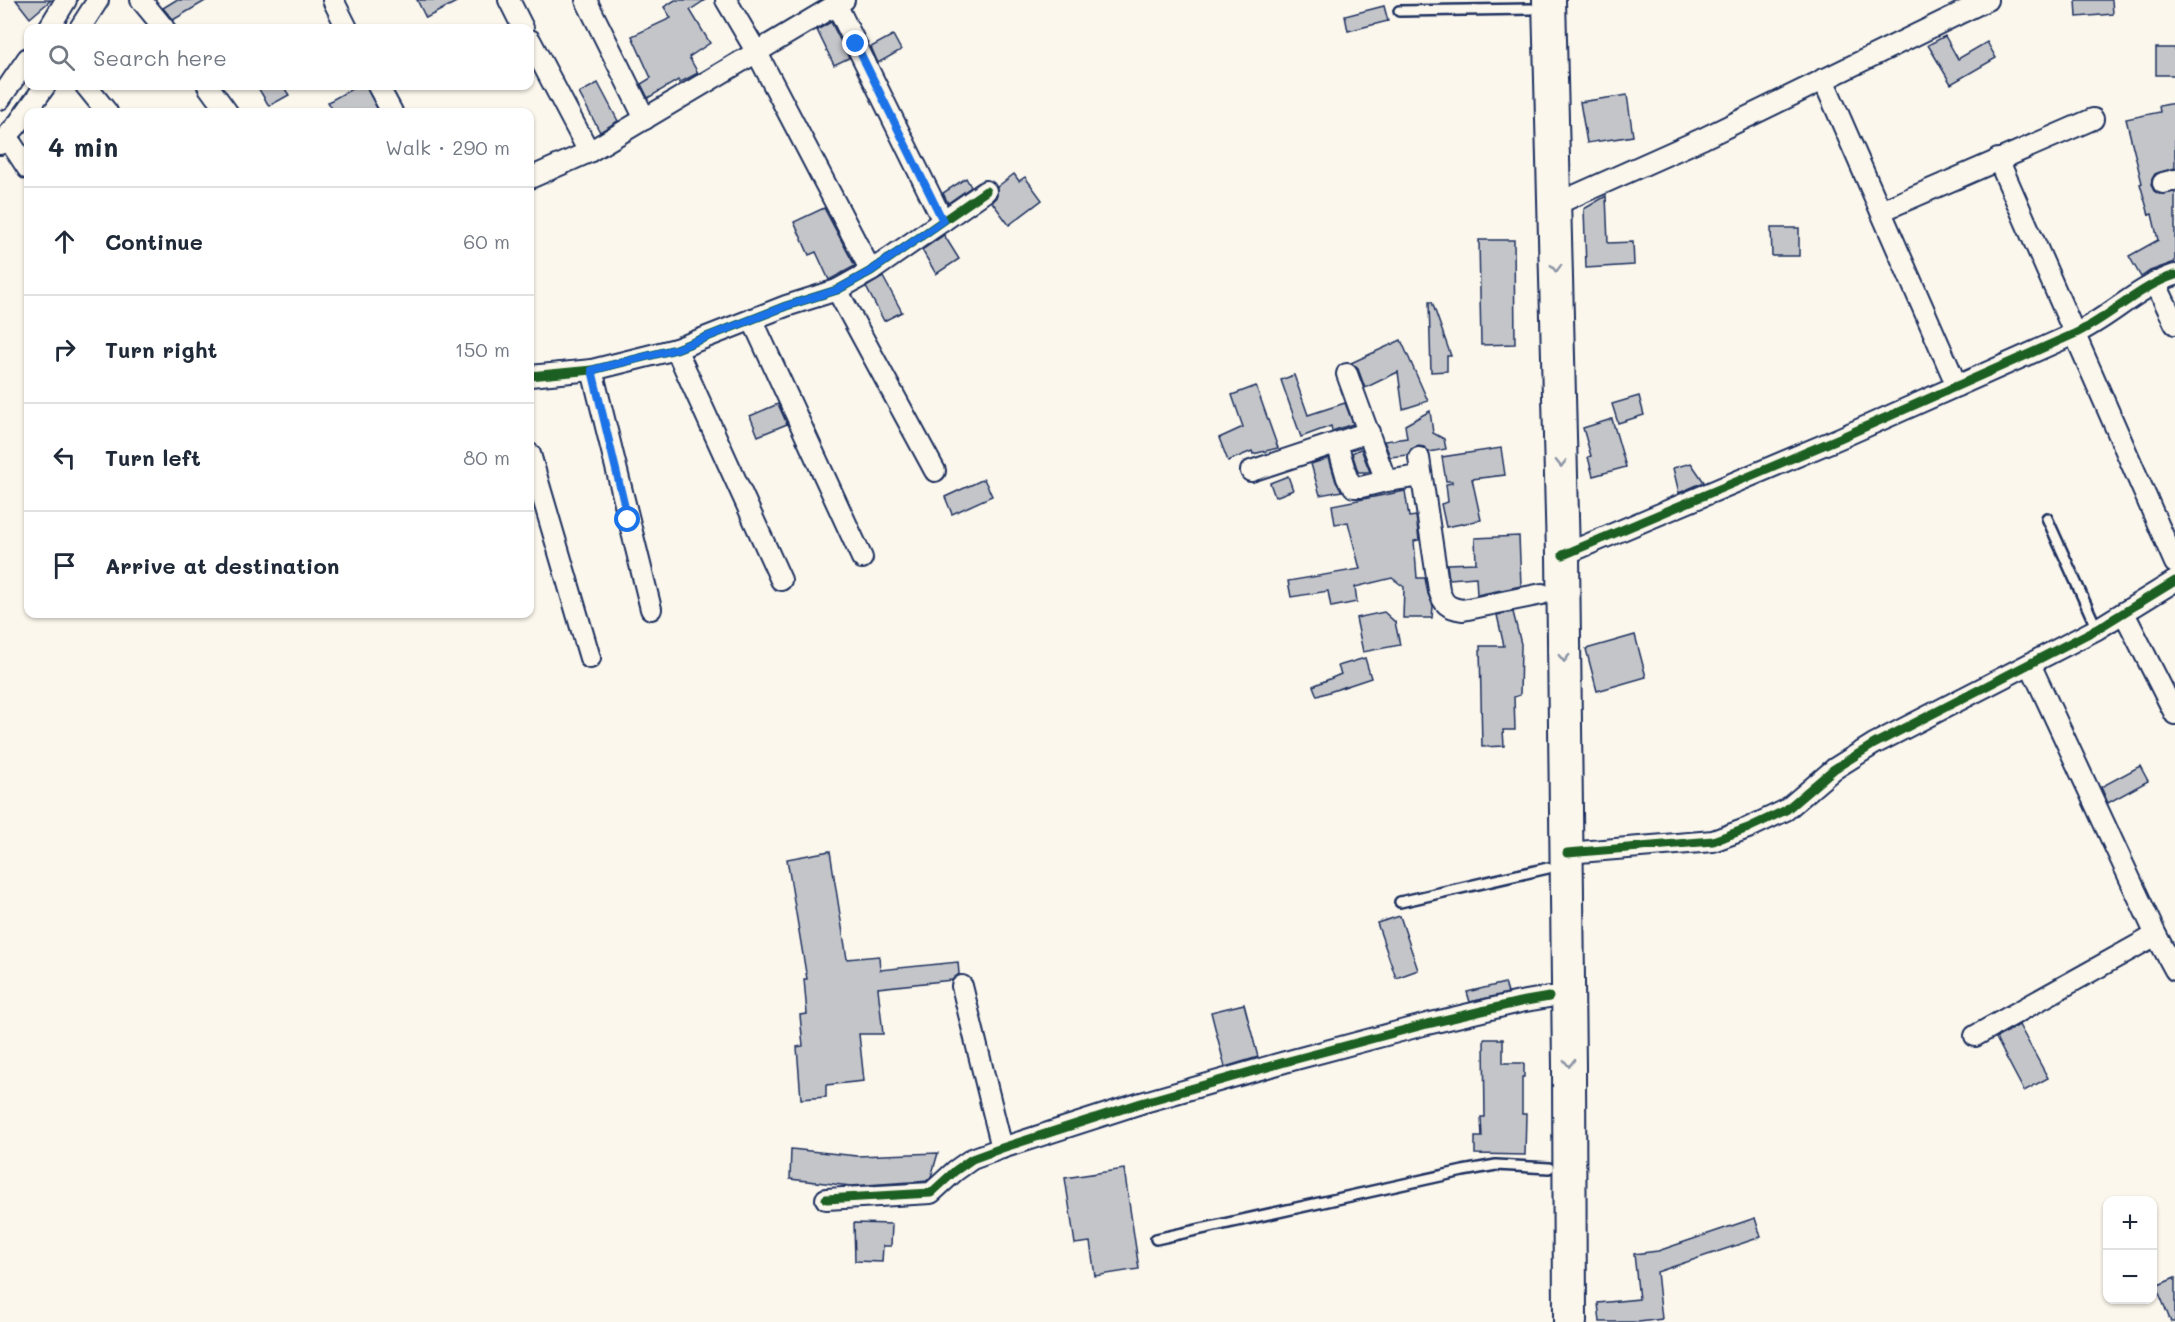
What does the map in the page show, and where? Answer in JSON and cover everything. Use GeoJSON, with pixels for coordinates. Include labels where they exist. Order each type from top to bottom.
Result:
{"type":"FeatureCollection","features":[{"type":"Feature","properties":{"kind":"highway"},"geometry":{"type":"LineString","coordinates":[[1537,3],[1554,205],[1563,555],[1557,860],[1549,997],[1550,1322]]}},
{"type":"Feature","properties":{"kind":"highway"},"geometry":{"type":"LineString","coordinates":[[1537,3],[1542,594],[1557,860],[1570,1322]]}},
{"type":"Feature","properties":{"kind":"street"},"geometry":{"type":"LineString","coordinates":[[51,24],[66,0]]}},
{"type":"Feature","properties":{"kind":"street"},"geometry":{"type":"LineString","coordinates":[[83,24],[99,0]]}},
{"type":"Feature","properties":{"kind":"street"},"geometry":{"type":"LineString","coordinates":[[141,0],[161,24]]}},
{"type":"Feature","properties":{"kind":"street"},"geometry":{"type":"LineString","coordinates":[[333,0],[345,24]]}},
{"type":"Feature","properties":{"kind":"street"},"geometry":{"type":"LineString","coordinates":[[509,0],[521,24]]}},
{"type":"Feature","properties":{"kind":"street"},"geometry":{"type":"LineString","coordinates":[[586,0],[645,119]]}},
{"type":"Feature","properties":{"kind":"street"},"geometry":{"type":"LineString","coordinates":[[726,0],[756,51],[871,271]]}},
{"type":"Feature","properties":{"kind":"street"},"geometry":{"type":"LineString","coordinates":[[1554,205],[1704,138],[1988,0]]}},
{"type":"Feature","properties":{"kind":"street"},"geometry":{"type":"LineString","coordinates":[[534,176],[589,152],[840,2],[943,221]]}},
{"type":"Feature","properties":{"kind":"street"},"geometry":{"type":"LineString","coordinates":[[534,48],[589,152]]}},
{"type":"Feature","properties":{"kind":"street"},"geometry":{"type":"LineString","coordinates":[[0,99],[24,64]]}},
{"type":"Feature","properties":{"kind":"street"},"geometry":{"type":"LineString","coordinates":[[1823,79],[1957,386]]}},
{"type":"Feature","properties":{"kind":"street"},"geometry":{"type":"LineString","coordinates":[[28,108],[42,90]]}},
{"type":"Feature","properties":{"kind":"street"},"geometry":{"type":"LineString","coordinates":[[89,90],[104,108]]}},
{"type":"Feature","properties":{"kind":"street"},"geometry":{"type":"LineString","coordinates":[[211,90],[224,108]]}},
{"type":"Feature","properties":{"kind":"street"},"geometry":{"type":"LineString","coordinates":[[380,90],[390,108]]}},
{"type":"Feature","properties":{"kind":"street"},"geometry":{"type":"LineString","coordinates":[[24,114],[4,140],[24,164]]}},
{"type":"Feature","properties":{"kind":"street"},"geometry":{"type":"LineString","coordinates":[[1881,211],[2093,119]]}},
{"type":"Feature","properties":{"kind":"street"},"geometry":{"type":"LineString","coordinates":[[1998,159],[2175,563]]}},
{"type":"Feature","properties":{"kind":"street"},"geometry":{"type":"LineString","coordinates":[[534,376],[592,370],[676,349],[786,306],[837,290],[871,271],[986,191]]}},
{"type":"Feature","properties":{"kind":"street"},"geometry":{"type":"LineString","coordinates":[[1563,555],[1840,438],[2074,334],[2100,321],[2130,297],[2155,282],[2175,275]]}},
{"type":"Feature","properties":{"kind":"street"},"geometry":{"type":"LineString","coordinates":[[2155,282],[2175,324]]}},
{"type":"Feature","properties":{"kind":"street"},"geometry":{"type":"LineString","coordinates":[[837,290],[935,471]]}},
{"type":"Feature","properties":{"kind":"street"},"geometry":{"type":"LineString","coordinates":[[752,319],[862,558]]}},
{"type":"Feature","properties":{"kind":"street"},"geometry":{"type":"LineString","coordinates":[[676,349],[781,579]]}},
{"type":"Feature","properties":{"kind":"street"},"geometry":{"type":"LineString","coordinates":[[592,370],[651,609]]}},
{"type":"Feature","properties":{"kind":"street"},"geometry":{"type":"LineString","coordinates":[[1347,374],[1386,481]]}},
{"type":"Feature","properties":{"kind":"street"},"geometry":{"type":"LineString","coordinates":[[1251,471],[1369,432]]}},
{"type":"Feature","properties":{"kind":"street"},"geometry":{"type":"LineString","coordinates":[[1337,443],[1350,484],[1354,487],[1386,481],[1420,467],[1439,590],[1442,601],[1450,608],[1463,610],[1542,594]]}},
{"type":"Feature","properties":{"kind":"street"},"geometry":{"type":"LineString","coordinates":[[534,468],[590,658]]}},
{"type":"Feature","properties":{"kind":"street"},"geometry":{"type":"LineString","coordinates":[[1557,860],[1713,841],[1748,828],[1786,810],[1834,770],[1874,744],[2097,629],[2175,581]]}},
{"type":"Feature","properties":{"kind":"street"},"geometry":{"type":"LineString","coordinates":[[2124,613],[2175,714]]}},
{"type":"Feature","properties":{"kind":"street"},"geometry":{"type":"LineString","coordinates":[[2030,664],[2156,935],[2175,970]]}},
{"type":"Feature","properties":{"kind":"street"},"geometry":{"type":"LineString","coordinates":[[1975,1036],[2156,935]]}},
{"type":"Feature","properties":{"kind":"street"},"geometry":{"type":"LineString","coordinates":[[962,986],[1002,1148]]}},
{"type":"Feature","properties":{"kind":"street"},"geometry":{"type":"LineString","coordinates":[[826,1199],[931,1194],[955,1171],[972,1159],[1141,1103],[1427,1024],[1549,997]]}},
{"type":"Feature","properties":{"kind":"lane"},"geometry":{"type":"LineString","coordinates":[[1399,11],[1537,3]]}},
{"type":"Feature","properties":{"kind":"lane"},"geometry":{"type":"LineString","coordinates":[[2047,518],[2097,629]]}},
{"type":"Feature","properties":{"kind":"lane"},"geometry":{"type":"LineString","coordinates":[[1400,902],[1557,860]]}},
{"type":"Feature","properties":{"kind":"lane"},"geometry":{"type":"LineString","coordinates":[[1156,1239],[1463,1170],[1496,1165],[1549,1168]]}},
{"type":"Feature","properties":{"kind":"building"},"geometry":{"type":"Polygon","coordinates":[[[16,0],[51,0],[30,18],[16,0]]]}},
{"type":"Feature","properties":{"kind":"building"},"geometry":{"type":"Polygon","coordinates":[[[176,0],[207,0],[173,20],[163,8],[176,0]]]}},
{"type":"Feature","properties":{"kind":"building"},"geometry":{"type":"Polygon","coordinates":[[[417,0],[460,0],[426,18],[417,0]]]}},
{"type":"Feature","properties":{"kind":"building"},"geometry":{"type":"Polygon","coordinates":[[[675,0],[705,0],[690,10],[710,43],[689,57],[698,73],[679,83],[678,80],[648,98],[641,84],[651,78],[632,36],[671,18],[664,7],[675,0]]]}},
{"type":"Feature","properties":{"kind":"building"},"geometry":{"type":"Polygon","coordinates":[[[2076,0],[2112,0],[2113,14],[2077,17],[2076,0]]]}},
{"type":"Feature","properties":{"kind":"building"},"geometry":{"type":"Polygon","coordinates":[[[1384,6],[1388,21],[1348,31],[1345,16],[1384,6]]]}},
{"type":"Feature","properties":{"kind":"building"},"geometry":{"type":"Polygon","coordinates":[[[831,22],[849,58],[834,65],[817,30],[831,22]]]}},
{"type":"Feature","properties":{"kind":"building"},"geometry":{"type":"Polygon","coordinates":[[[893,35],[901,50],[878,63],[871,47],[893,35]]]}},
{"type":"Feature","properties":{"kind":"building"},"geometry":{"type":"Polygon","coordinates":[[[1945,36],[1958,59],[1987,42],[1996,58],[1951,84],[1928,45],[1945,36]]]}},
{"type":"Feature","properties":{"kind":"building"},"geometry":{"type":"Polygon","coordinates":[[[2156,48],[2175,48],[2175,75],[2156,75],[2156,48]]]}},
{"type":"Feature","properties":{"kind":"building"},"geometry":{"type":"Polygon","coordinates":[[[598,83],[618,121],[600,132],[579,93],[598,83]]]}},
{"type":"Feature","properties":{"kind":"building"},"geometry":{"type":"Polygon","coordinates":[[[259,90],[286,90],[289,95],[269,106],[259,90]]]}},
{"type":"Feature","properties":{"kind":"building"},"geometry":{"type":"Polygon","coordinates":[[[350,90],[368,90],[377,108],[332,108],[328,102],[350,90]]]}},
{"type":"Feature","properties":{"kind":"building"},"geometry":{"type":"Polygon","coordinates":[[[1627,95],[1633,136],[1587,143],[1580,102],[1627,95]]]}},
{"type":"Feature","properties":{"kind":"building"},"geometry":{"type":"Polygon","coordinates":[[[2175,103],[2175,168],[2155,174],[2151,185],[2159,194],[2175,192],[2175,262],[2150,271],[2141,277],[2129,256],[2158,240],[2152,214],[2149,215],[2140,184],[2142,183],[2126,119],[2160,112],[2159,106],[2175,103]]]}},
{"type":"Feature","properties":{"kind":"building"},"geometry":{"type":"Polygon","coordinates":[[[1014,174],[1019,181],[1025,177],[1042,200],[1009,225],[992,202],[997,196],[997,187],[1014,174]]]}},
{"type":"Feature","properties":{"kind":"building"},"geometry":{"type":"Polygon","coordinates":[[[966,178],[971,187],[948,203],[943,193],[966,178]]]}},
{"type":"Feature","properties":{"kind":"building"},"geometry":{"type":"Polygon","coordinates":[[[1606,196],[1608,243],[1633,242],[1634,265],[1586,268],[1584,209],[1606,196]]]}},
{"type":"Feature","properties":{"kind":"building"},"geometry":{"type":"Polygon","coordinates":[[[824,208],[855,266],[829,280],[816,252],[809,255],[794,222],[824,208]]]}},
{"type":"Feature","properties":{"kind":"building"},"geometry":{"type":"Polygon","coordinates":[[[1771,228],[1799,228],[1799,256],[1772,256],[1771,228]]]}},
{"type":"Feature","properties":{"kind":"building"},"geometry":{"type":"Polygon","coordinates":[[[944,235],[959,259],[936,274],[922,250],[944,235]]]}},
{"type":"Feature","properties":{"kind":"building"},"geometry":{"type":"Polygon","coordinates":[[[1479,240],[1514,240],[1515,344],[1481,345],[1479,240]]]}},
{"type":"Feature","properties":{"kind":"building"},"geometry":{"type":"Polygon","coordinates":[[[883,277],[902,312],[884,321],[866,287],[883,277]]]}},
{"type":"Feature","properties":{"kind":"building"},"geometry":{"type":"Polygon","coordinates":[[[1429,302],[1432,302],[1451,356],[1447,356],[1447,371],[1431,372],[1429,302]]]}},
{"type":"Feature","properties":{"kind":"building"},"geometry":{"type":"Polygon","coordinates":[[[1401,340],[1428,401],[1403,409],[1398,372],[1365,388],[1358,369],[1351,363],[1401,340]]]}},
{"type":"Feature","properties":{"kind":"building"},"geometry":{"type":"Polygon","coordinates":[[[1294,375],[1308,415],[1345,403],[1353,424],[1332,431],[1331,426],[1301,437],[1281,380],[1294,375]]]}},
{"type":"Feature","properties":{"kind":"building"},"geometry":{"type":"Polygon","coordinates":[[[1256,386],[1278,448],[1253,454],[1252,451],[1228,461],[1219,438],[1243,427],[1232,395],[1256,386]]]}},
{"type":"Feature","properties":{"kind":"building"},"geometry":{"type":"Polygon","coordinates":[[[1639,396],[1644,415],[1618,423],[1612,404],[1639,396]]]}},
{"type":"Feature","properties":{"kind":"building"},"geometry":{"type":"Polygon","coordinates":[[[778,404],[787,424],[758,436],[750,416],[778,404]]]}},
{"type":"Feature","properties":{"kind":"building"},"geometry":{"type":"Polygon","coordinates":[[[1430,411],[1433,433],[1444,439],[1446,449],[1429,452],[1424,447],[1418,446],[1411,449],[1408,455],[1390,457],[1384,441],[1407,438],[1405,425],[1430,411]]]}},
{"type":"Feature","properties":{"kind":"building"},"geometry":{"type":"Polygon","coordinates":[[[1612,419],[1626,467],[1593,476],[1588,457],[1591,456],[1583,428],[1612,419]]]}},
{"type":"Feature","properties":{"kind":"building"},"geometry":{"type":"Polygon","coordinates":[[[1501,448],[1505,475],[1472,479],[1481,520],[1446,527],[1441,504],[1448,502],[1446,484],[1452,481],[1446,481],[1442,457],[1501,448]]]}},
{"type":"Feature","properties":{"kind":"building"},"geometry":{"type":"Polygon","coordinates":[[[1361,449],[1370,472],[1358,472],[1352,453],[1361,449]]]}},
{"type":"Feature","properties":{"kind":"building"},"geometry":{"type":"Polygon","coordinates":[[[1329,458],[1336,482],[1342,491],[1320,495],[1311,464],[1329,458]]]}},
{"type":"Feature","properties":{"kind":"building"},"geometry":{"type":"Polygon","coordinates":[[[1691,463],[1704,482],[1679,493],[1673,468],[1691,463]]]}},
{"type":"Feature","properties":{"kind":"building"},"geometry":{"type":"Polygon","coordinates":[[[1288,476],[1293,490],[1275,497],[1270,483],[1288,476]]]}},
{"type":"Feature","properties":{"kind":"building"},"geometry":{"type":"Polygon","coordinates":[[[984,479],[992,496],[952,514],[945,497],[984,479]]]}},
{"type":"Feature","properties":{"kind":"building"},"geometry":{"type":"Polygon","coordinates":[[[1405,491],[1409,517],[1416,516],[1419,540],[1414,541],[1417,578],[1425,578],[1433,606],[1432,618],[1403,618],[1404,587],[1392,578],[1355,587],[1357,602],[1331,607],[1328,591],[1291,597],[1288,581],[1360,569],[1348,522],[1335,524],[1332,505],[1405,491]]]}},
{"type":"Feature","properties":{"kind":"building"},"geometry":{"type":"Polygon","coordinates":[[[1519,536],[1521,586],[1477,595],[1476,577],[1449,579],[1447,564],[1476,563],[1475,538],[1519,536]]]}},
{"type":"Feature","properties":{"kind":"building"},"geometry":{"type":"Polygon","coordinates":[[[1384,612],[1395,622],[1400,645],[1363,652],[1356,618],[1384,612]]]}},
{"type":"Feature","properties":{"kind":"building"},"geometry":{"type":"Polygon","coordinates":[[[1513,612],[1521,644],[1520,695],[1514,697],[1515,730],[1503,730],[1504,746],[1482,747],[1480,646],[1504,646],[1497,615],[1513,612]]]}},
{"type":"Feature","properties":{"kind":"building"},"geometry":{"type":"Polygon","coordinates":[[[1635,635],[1646,677],[1597,691],[1586,649],[1635,635]]]}},
{"type":"Feature","properties":{"kind":"building"},"geometry":{"type":"Polygon","coordinates":[[[1365,658],[1371,678],[1317,696],[1313,686],[1341,674],[1338,666],[1365,658]]]}},
{"type":"Feature","properties":{"kind":"building"},"geometry":{"type":"Polygon","coordinates":[[[2140,766],[2148,781],[2108,803],[2101,787],[2140,766]]]}},
{"type":"Feature","properties":{"kind":"building"},"geometry":{"type":"Polygon","coordinates":[[[830,851],[847,959],[879,956],[880,970],[958,962],[959,974],[952,980],[878,988],[883,1034],[859,1034],[864,1081],[826,1085],[826,1097],[801,1099],[797,1047],[803,1046],[800,1015],[807,1014],[804,979],[807,979],[787,859],[830,851]]]}},
{"type":"Feature","properties":{"kind":"building"},"geometry":{"type":"Polygon","coordinates":[[[1400,916],[1418,970],[1396,978],[1377,923],[1400,916]]]}},
{"type":"Feature","properties":{"kind":"building"},"geometry":{"type":"Polygon","coordinates":[[[1505,983],[1508,993],[1470,1002],[1467,992],[1505,983]]]}},
{"type":"Feature","properties":{"kind":"building"},"geometry":{"type":"Polygon","coordinates":[[[1244,1004],[1258,1057],[1225,1067],[1211,1012],[1244,1004]]]}},
{"type":"Feature","properties":{"kind":"building"},"geometry":{"type":"Polygon","coordinates":[[[2019,1025],[2048,1078],[2024,1091],[1996,1038],[2019,1025]]]}},
{"type":"Feature","properties":{"kind":"building"},"geometry":{"type":"Polygon","coordinates":[[[1484,1039],[1503,1039],[1503,1063],[1524,1063],[1522,1114],[1526,1114],[1525,1155],[1475,1154],[1475,1137],[1482,1137],[1481,1117],[1485,1117],[1484,1039]]]}},
{"type":"Feature","properties":{"kind":"building"},"geometry":{"type":"Polygon","coordinates":[[[791,1149],[857,1156],[938,1153],[931,1177],[926,1181],[851,1186],[790,1179],[791,1149]]]}},
{"type":"Feature","properties":{"kind":"building"},"geometry":{"type":"Polygon","coordinates":[[[1124,1169],[1139,1269],[1095,1276],[1090,1242],[1075,1244],[1065,1178],[1124,1169]]]}},
{"type":"Feature","properties":{"kind":"building"},"geometry":{"type":"Polygon","coordinates":[[[1755,1218],[1761,1237],[1657,1272],[1662,1319],[1639,1322],[1600,1322],[1598,1303],[1639,1299],[1634,1254],[1658,1251],[1755,1218]]]}},
{"type":"Feature","properties":{"kind":"building"},"geometry":{"type":"Polygon","coordinates":[[[854,1223],[892,1224],[891,1246],[883,1246],[882,1262],[855,1261],[854,1223]]]}},
{"type":"Feature","properties":{"kind":"building"},"geometry":{"type":"Polygon","coordinates":[[[2175,1278],[2175,1322],[2171,1322],[2157,1286],[2175,1278]]]}},
{"type":"Feature","properties":{"kind":"cycle path"},"geometry":{"type":"LineString","coordinates":[[534,376],[592,370],[676,349],[786,306],[837,290],[871,271],[986,191]]}},
{"type":"Feature","properties":{"kind":"cycle path"},"geometry":{"type":"LineString","coordinates":[[1563,555],[1840,438],[2074,334],[2148,287],[2175,275]]}},
{"type":"Feature","properties":{"kind":"cycle path"},"geometry":{"type":"LineString","coordinates":[[1567,853],[1713,841],[1748,828],[1786,810],[1834,769],[1874,744],[2097,629],[2175,581]]}},
{"type":"Feature","properties":{"kind":"cycle path"},"geometry":{"type":"LineString","coordinates":[[826,1199],[931,1193],[972,1159],[1141,1103],[1427,1024],[1549,997]]}},
{"type":"Feature","properties":{"kind":"route"},"geometry":{"type":"LineString","coordinates":[[628,520],[592,370],[676,349],[786,306],[837,290],[871,271],[943,221],[856,44]]}}]}
